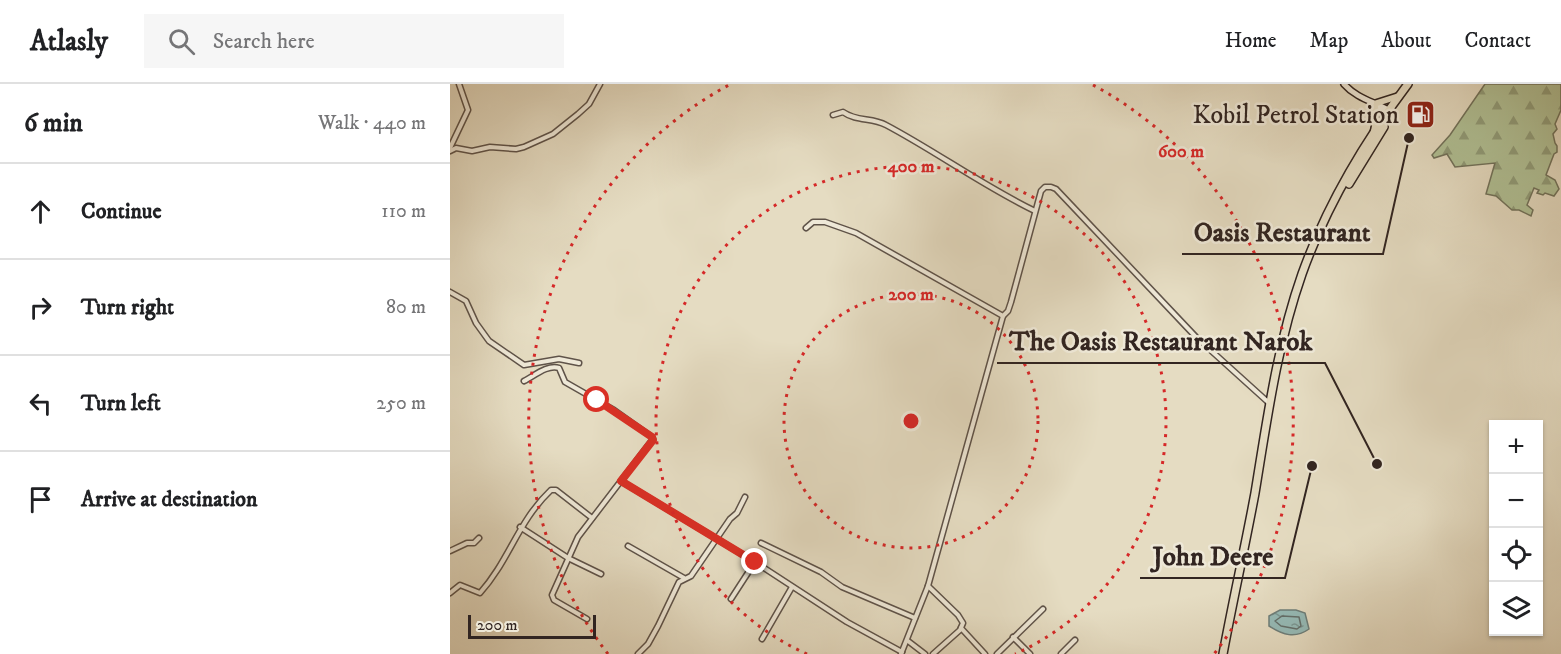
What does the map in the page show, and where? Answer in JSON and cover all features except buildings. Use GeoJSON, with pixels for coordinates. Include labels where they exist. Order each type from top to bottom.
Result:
{"type":"FeatureCollection","features":[{"type":"Feature","properties":{"kind":"highway"},"geometry":{"type":"LineString","coordinates":[[1334,202],[1343,193],[1408,84]]}},
{"type":"Feature","properties":{"kind":"highway"},"geometry":{"type":"LineString","coordinates":[[1223,654],[1282,343],[1296,292],[1334,202],[1372,138],[1413,84]]}},
{"type":"Feature","properties":{"kind":"main road"},"geometry":{"type":"LineString","coordinates":[[1344,84],[1357,96],[1390,114]]}},
{"type":"Feature","properties":{"kind":"main road"},"geometry":{"type":"LineString","coordinates":[[1374,104],[1400,95]]}},
{"type":"Feature","properties":{"kind":"main road"},"geometry":{"type":"LineString","coordinates":[[1372,138],[1376,121],[1374,104]]}},
{"type":"Feature","properties":{"kind":"street"},"geometry":{"type":"LineString","coordinates":[[450,150],[468,110],[459,84]]}},
{"type":"Feature","properties":{"kind":"street"},"geometry":{"type":"LineString","coordinates":[[450,150],[456,148],[472,151],[490,147],[516,149],[524,147],[553,134],[578,114],[589,104],[600,84]]}},
{"type":"Feature","properties":{"kind":"street"},"geometry":{"type":"LineString","coordinates":[[832,116],[843,112],[852,118],[876,120],[1035,211]]}},
{"type":"Feature","properties":{"kind":"street"},"geometry":{"type":"LineString","coordinates":[[621,481],[755,562],[847,622],[902,653],[928,586],[1003,316],[1011,302],[1035,211],[1042,189],[1048,187],[1056,189],[1196,337],[1270,403]]}},
{"type":"Feature","properties":{"kind":"street"},"geometry":{"type":"LineString","coordinates":[[806,228],[813,222],[825,222],[856,233],[1003,316]]}},
{"type":"Feature","properties":{"kind":"street"},"geometry":{"type":"LineString","coordinates":[[450,292],[466,302],[476,323],[489,341],[524,365],[558,359],[579,363]]}},
{"type":"Feature","properties":{"kind":"street"},"geometry":{"type":"LineString","coordinates":[[524,381],[554,366],[559,368],[565,382],[614,410],[653,440],[578,537],[552,595],[554,600],[587,619]]}},
{"type":"Feature","properties":{"kind":"street"},"geometry":{"type":"LineString","coordinates":[[450,593],[460,585],[480,593],[504,559],[520,527],[539,501],[551,490],[556,490],[592,518]]}},
{"type":"Feature","properties":{"kind":"street"},"geometry":{"type":"LineString","coordinates":[[638,654],[648,644],[679,582],[691,576],[746,497]]}},
{"type":"Feature","properties":{"kind":"street"},"geometry":{"type":"LineString","coordinates":[[520,527],[568,558],[601,574]]}},
{"type":"Feature","properties":{"kind":"street"},"geometry":{"type":"LineString","coordinates":[[450,550],[467,543],[474,543],[479,538]]}},
{"type":"Feature","properties":{"kind":"street"},"geometry":{"type":"LineString","coordinates":[[761,543],[820,572],[842,586],[915,618]]}},
{"type":"Feature","properties":{"kind":"street"},"geometry":{"type":"LineString","coordinates":[[628,546],[684,578]]}},
{"type":"Feature","properties":{"kind":"street"},"geometry":{"type":"LineString","coordinates":[[731,599],[755,562]]}},
{"type":"Feature","properties":{"kind":"street"},"geometry":{"type":"LineString","coordinates":[[928,586],[963,623],[961,628],[933,654]]}},
{"type":"Feature","properties":{"kind":"street"},"geometry":{"type":"LineString","coordinates":[[762,639],[792,587]]}},
{"type":"Feature","properties":{"kind":"street"},"geometry":{"type":"LineString","coordinates":[[997,654],[1042,609]]}},
{"type":"Feature","properties":{"kind":"street"},"geometry":{"type":"LineString","coordinates":[[961,628],[985,654]]}},
{"type":"Feature","properties":{"kind":"street"},"geometry":{"type":"LineString","coordinates":[[1013,637],[1030,654]]}},
{"type":"Feature","properties":{"kind":"street"},"geometry":{"type":"LineString","coordinates":[[908,640],[925,654]]}},
{"type":"Feature","properties":{"kind":"street"},"geometry":{"type":"LineString","coordinates":[[1061,654],[1075,640]]}},
{"type":"Feature","properties":{"kind":"green space"},"geometry":{"type":"Polygon","coordinates":[[[1485,84],[1561,84],[1561,110],[1555,124],[1557,129],[1553,134],[1557,152],[1554,154],[1546,175],[1555,180],[1559,189],[1554,196],[1537,193],[1539,190],[1534,188],[1527,205],[1533,210],[1531,216],[1519,210],[1512,210],[1496,196],[1486,194],[1495,163],[1455,167],[1447,154],[1434,158],[1432,155],[1450,135],[1485,84]]]}},
{"type":"Feature","properties":{"kind":"water"},"geometry":{"type":"Polygon","coordinates":[[[1280,610],[1296,610],[1305,613],[1309,629],[1299,634],[1289,635],[1269,626],[1269,616],[1280,610]]]}},
{"type":"Feature","properties":{"kind":"place","name":"Kobil Petrol Station"},"geometry":{"type":"Point","coordinates":[1420,114]}},
{"type":"Feature","properties":{"kind":"place","name":"Oasis Restaurant"},"geometry":{"type":"Point","coordinates":[1409,138]}},
{"type":"Feature","properties":{"kind":"place","name":"The Oasis Restaurant Narok"},"geometry":{"type":"Point","coordinates":[1377,464]}},
{"type":"Feature","properties":{"kind":"place","name":"John Deere"},"geometry":{"type":"Point","coordinates":[1312,466]}},
{"type":"Feature","properties":{"kind":"route"},"geometry":{"type":"LineString","coordinates":[[597,400],[628,419],[653,440],[621,481],[755,562]]}}]}
